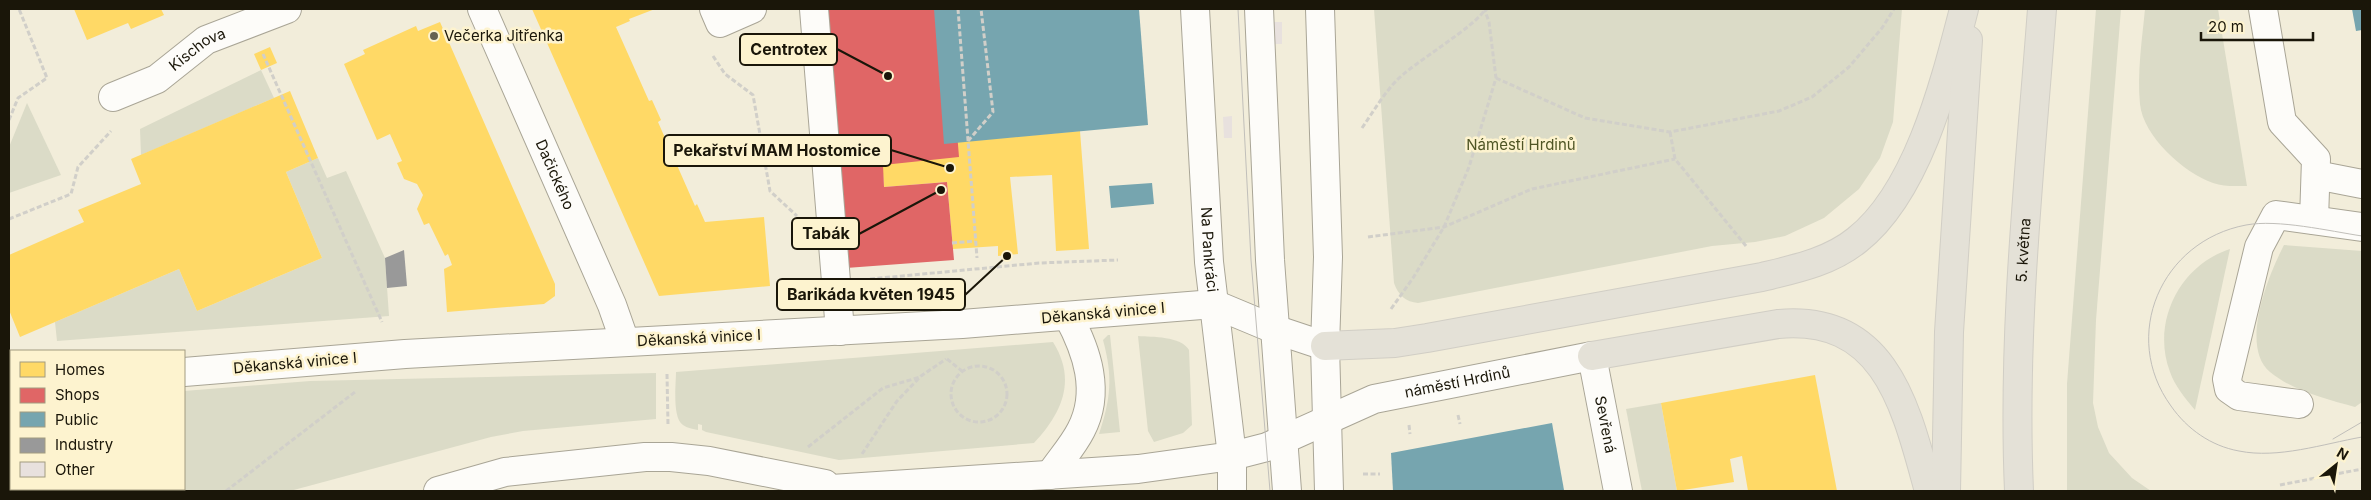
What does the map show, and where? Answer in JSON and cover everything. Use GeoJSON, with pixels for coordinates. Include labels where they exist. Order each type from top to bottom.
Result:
{"type":"FeatureCollection","features":[{"type":"Feature","properties":{"kind":"main road"},"geometry":{"type":"LineString","coordinates":[[1325,346],[1395,343],[1427,338],[1753,278],[1794,269],[1830,256],[1856,241],[1887,209],[1899,192],[1942,92],[1964,9]]}},
{"type":"Feature","properties":{"kind":"main road"},"geometry":{"type":"LineString","coordinates":[[1946,491],[1949,332],[1971,9]]}},
{"type":"Feature","properties":{"kind":"main road","name":"5. května"},"geometry":{"type":"LineString","coordinates":[[2019,491],[2017,453],[2024,254],[2042,9]]}},
{"type":"Feature","properties":{"kind":"main road"},"geometry":{"type":"LineString","coordinates":[[1592,356],[1778,324],[1799,322],[1835,330],[1867,349],[1889,376],[1917,450],[1929,491]]}},
{"type":"Feature","properties":{"kind":"street","name":"Kischova"},"geometry":{"type":"LineString","coordinates":[[113,97],[157,80],[206,40],[287,9]]}},
{"type":"Feature","properties":{"kind":"street","name":"Dačického"},"geometry":{"type":"LineString","coordinates":[[482,9],[612,305],[625,342]]}},
{"type":"Feature","properties":{"kind":"street"},"geometry":{"type":"LineString","coordinates":[[714,9],[720,23],[752,9]]}},
{"type":"Feature","properties":{"kind":"street"},"geometry":{"type":"LineString","coordinates":[[814,9],[840,332]]}},
{"type":"Feature","properties":{"kind":"street","name":"Na Pankráci"},"geometry":{"type":"LineString","coordinates":[[1195,9],[1207,238],[1232,456],[1232,491]]}},
{"type":"Feature","properties":{"kind":"street"},"geometry":{"type":"LineString","coordinates":[[1259,9],[1274,329],[1287,491]]}},
{"type":"Feature","properties":{"kind":"street"},"geometry":{"type":"LineString","coordinates":[[1320,9],[1328,257],[1325,346],[1329,491]]}},
{"type":"Feature","properties":{"kind":"street"},"geometry":{"type":"LineString","coordinates":[[2263,9],[2282,122],[2316,159],[2314,220]]}},
{"type":"Feature","properties":{"kind":"street"},"geometry":{"type":"LineString","coordinates":[[2316,175],[2362,184]]}},
{"type":"Feature","properties":{"kind":"street"},"geometry":{"type":"LineString","coordinates":[[2299,404],[2239,396],[2229,389],[2226,379],[2259,247],[2276,215],[2362,227]]}},
{"type":"Feature","properties":{"kind":"street","name":"Děkanská vinice Ⅰ"},"geometry":{"type":"LineString","coordinates":[[185,372],[405,354],[840,332],[1214,304]]}},
{"type":"Feature","properties":{"kind":"street"},"geometry":{"type":"LineString","coordinates":[[1214,304],[1274,329],[1325,346]]}},
{"type":"Feature","properties":{"kind":"street"},"geometry":{"type":"LineString","coordinates":[[1050,475],[1081,430],[1091,402],[1090,372],[1082,343],[1068,316]]}},
{"type":"Feature","properties":{"kind":"street","name":"náměstí Hrdinů"},"geometry":{"type":"LineString","coordinates":[[1232,456],[1267,447],[1374,399],[1592,356]]}},
{"type":"Feature","properties":{"kind":"street","name":"Sevřená"},"geometry":{"type":"LineString","coordinates":[[1592,356],[1618,491]]}},
{"type":"Feature","properties":{"kind":"street"},"geometry":{"type":"LineString","coordinates":[[801,491],[1138,469],[1232,456]]}},
{"type":"Feature","properties":{"kind":"street"},"geometry":{"type":"LineString","coordinates":[[438,491],[505,472],[646,457],[671,457],[709,461],[843,487]]}},
{"type":"Feature","properties":{"kind":"path"},"geometry":{"type":"LineString","coordinates":[[9,120],[18,98],[48,78],[19,9]]}},
{"type":"Feature","properties":{"kind":"path"},"geometry":{"type":"LineString","coordinates":[[958,9],[976,258]]}},
{"type":"Feature","properties":{"kind":"path"},"geometry":{"type":"LineString","coordinates":[[968,141],[993,112],[981,9]]}},
{"type":"Feature","properties":{"kind":"path"},"geometry":{"type":"LineString","coordinates":[[1362,128],[1396,81],[1486,9],[1496,78],[1469,167],[1444,227],[1414,278],[1390,309]]}},
{"type":"Feature","properties":{"kind":"path"},"geometry":{"type":"LineString","coordinates":[[1496,78],[1585,118],[1670,132],[1779,111],[1812,97],[1849,67],[1872,42],[1894,9]]}},
{"type":"Feature","properties":{"kind":"path"},"geometry":{"type":"LineString","coordinates":[[709,50],[725,74],[753,95],[770,191],[804,221]]}},
{"type":"Feature","properties":{"kind":"path"},"geometry":{"type":"LineString","coordinates":[[262,51],[382,322]]}},
{"type":"Feature","properties":{"kind":"path"},"geometry":{"type":"LineString","coordinates":[[9,219],[71,194],[78,167],[118,123]]}},
{"type":"Feature","properties":{"kind":"path"},"geometry":{"type":"LineString","coordinates":[[1670,132],[1675,159],[1750,251]]}},
{"type":"Feature","properties":{"kind":"path"},"geometry":{"type":"LineString","coordinates":[[1368,237],[1444,227],[1532,189],[1675,159]]}},
{"type":"Feature","properties":{"kind":"path"},"geometry":{"type":"LineString","coordinates":[[952,244],[975,241]]}},
{"type":"Feature","properties":{"kind":"path"},"geometry":{"type":"LineString","coordinates":[[862,280],[1039,263],[1118,260]]}},
{"type":"Feature","properties":{"kind":"path"},"geometry":{"type":"LineString","coordinates":[[857,462],[896,401],[921,376],[947,359],[949,354]]}},
{"type":"Feature","properties":{"kind":"path"},"geometry":{"type":"LineString","coordinates":[[947,359],[962,371]]}},
{"type":"Feature","properties":{"kind":"path"},"geometry":{"type":"LineString","coordinates":[[982,366],[1000,375],[1006,389],[1007,399],[1003,408],[995,417],[986,422],[976,422],[966,419],[958,413],[951,400],[951,390],[955,378],[962,371],[982,366]]}},
{"type":"Feature","properties":{"kind":"path"},"geometry":{"type":"LineString","coordinates":[[667,373],[668,430]]}},
{"type":"Feature","properties":{"kind":"path"},"geometry":{"type":"LineString","coordinates":[[801,452],[883,388],[921,376]]}},
{"type":"Feature","properties":{"kind":"path"},"geometry":{"type":"LineString","coordinates":[[226,491],[358,390]]}},
{"type":"Feature","properties":{"kind":"path"},"geometry":{"type":"LineString","coordinates":[[2280,485],[2362,469]]}},
{"type":"Feature","properties":{"kind":"green space","name":"Náměstí Hrdinů"},"geometry":{"type":"Polygon","coordinates":[[[1374,9],[1902,9],[1893,122],[1880,158],[1859,189],[1824,218],[1785,236],[1755,242],[1712,246],[1418,303],[1403,297],[1394,283],[1374,9]]]}},
{"type":"Feature","properties":{"kind":"green space"},"geometry":{"type":"Polygon","coordinates":[[[2096,9],[2121,9],[2096,320],[2093,403],[2098,427],[2109,453],[2132,478],[2151,491],[2067,491],[2067,384],[2096,9]]]}},
{"type":"Feature","properties":{"kind":"green space"},"geometry":{"type":"Polygon","coordinates":[[[2145,9],[2218,9],[2247,186],[2213,183],[2190,171],[2167,152],[2149,128],[2143,116],[2139,92],[2140,56],[2145,9]]]}},
{"type":"Feature","properties":{"kind":"green space"},"geometry":{"type":"Polygon","coordinates":[[[261,70],[274,98],[141,155],[140,129],[261,70]]]}},
{"type":"Feature","properties":{"kind":"green space"},"geometry":{"type":"Polygon","coordinates":[[[27,103],[61,175],[9,193],[9,147],[27,103]]]}},
{"type":"Feature","properties":{"kind":"green space"},"geometry":{"type":"Polygon","coordinates":[[[318,158],[327,178],[346,171],[385,258],[389,316],[57,341],[55,322],[179,269],[197,311],[322,258],[286,172],[318,158]]]}},
{"type":"Feature","properties":{"kind":"green space"},"geometry":{"type":"Polygon","coordinates":[[[2284,245],[2362,251],[2362,402],[2355,407],[2310,394],[2279,379],[2270,372],[2261,360],[2257,345],[2260,310],[2271,273],[2284,245]]]}},
{"type":"Feature","properties":{"kind":"green space"},"geometry":{"type":"Polygon","coordinates":[[[2230,249],[2195,410],[2177,387],[2170,372],[2165,353],[2164,334],[2167,315],[2174,298],[2184,282],[2197,268],[2212,257],[2230,249]]]}},
{"type":"Feature","properties":{"kind":"green space"},"geometry":{"type":"Polygon","coordinates":[[[1110,335],[1120,432],[1099,434],[1106,409],[1109,387],[1108,365],[1103,340],[1110,335]]]}},
{"type":"Feature","properties":{"kind":"green space"},"geometry":{"type":"Polygon","coordinates":[[[1138,336],[1173,340],[1185,345],[1189,350],[1192,425],[1183,433],[1154,442],[1148,431],[1138,336]]]}},
{"type":"Feature","properties":{"kind":"green space"},"geometry":{"type":"Polygon","coordinates":[[[1053,342],[1064,370],[1063,396],[1052,420],[1034,443],[839,460],[706,432],[702,430],[702,425],[698,424],[698,430],[690,428],[683,425],[677,415],[675,400],[676,372],[1053,342]]]}},
{"type":"Feature","properties":{"kind":"green space"},"geometry":{"type":"Polygon","coordinates":[[[656,373],[656,419],[523,431],[491,437],[290,491],[9,491],[10,404],[10,490],[185,490],[185,391],[310,381],[656,373]]]}},
{"type":"Feature","properties":{"kind":"green space"},"geometry":{"type":"Polygon","coordinates":[[[1661,403],[1677,491],[1642,491],[1626,409],[1661,403]]]}},
{"type":"Feature","properties":{"kind":"building: Homes"},"geometry":{"type":"Polygon","coordinates":[[[74,9],[161,9],[164,15],[131,29],[128,23],[87,40],[74,9]]]}},
{"type":"Feature","properties":{"kind":"building: Homes"},"geometry":{"type":"Polygon","coordinates":[[[532,9],[655,9],[629,19],[630,21],[616,27],[649,101],[652,100],[661,120],[658,122],[695,206],[697,204],[705,222],[764,217],[770,286],[659,296],[532,9]]]}},
{"type":"Feature","properties":{"kind":"building: Homes"},"geometry":{"type":"Polygon","coordinates":[[[440,22],[555,284],[555,296],[544,304],[447,312],[444,269],[452,265],[448,254],[445,256],[429,223],[424,225],[417,209],[423,195],[417,184],[404,179],[397,163],[402,161],[390,134],[377,140],[344,64],[365,54],[363,50],[416,26],[418,31],[440,22]]]}},
{"type":"Feature","properties":{"kind":"building: Homes"},"geometry":{"type":"Polygon","coordinates":[[[270,47],[277,63],[261,70],[254,54],[270,47]]]}},
{"type":"Feature","properties":{"kind":"building: Homes"},"geometry":{"type":"Polygon","coordinates":[[[290,91],[318,158],[286,172],[322,258],[197,311],[179,269],[20,337],[9,310],[9,255],[84,222],[78,210],[141,184],[131,159],[290,91]]]}},
{"type":"Feature","properties":{"kind":"building: Homes"},"geometry":{"type":"Polygon","coordinates":[[[1080,131],[1089,249],[1056,251],[1052,175],[1010,177],[1018,254],[998,256],[998,246],[953,249],[947,182],[884,187],[882,160],[835,164],[835,153],[1080,131]]]}},
{"type":"Feature","properties":{"kind":"building: Homes"},"geometry":{"type":"Polygon","coordinates":[[[1815,375],[1837,491],[1748,491],[1742,456],[1730,459],[1734,482],[1677,491],[1661,403],[1815,375]]]}},
{"type":"Feature","properties":{"kind":"building: Shops"},"geometry":{"type":"Polygon","coordinates":[[[819,9],[947,9],[959,157],[883,165],[884,187],[947,182],[954,260],[846,268],[819,9]]]}},
{"type":"Feature","properties":{"kind":"building: Public"},"geometry":{"type":"Polygon","coordinates":[[[934,9],[1139,9],[1148,125],[944,144],[934,9]]]}},
{"type":"Feature","properties":{"kind":"building: Public"},"geometry":{"type":"Polygon","coordinates":[[[2352,9],[2362,9],[2362,30],[2356,31],[2352,9]]]}},
{"type":"Feature","properties":{"kind":"building: Public"},"geometry":{"type":"Polygon","coordinates":[[[1152,183],[1154,204],[1111,208],[1109,186],[1152,183]]]}},
{"type":"Feature","properties":{"kind":"building: Public"},"geometry":{"type":"Polygon","coordinates":[[[1552,423],[1564,490],[1393,491],[1391,453],[1552,423]]]}},
{"type":"Feature","properties":{"kind":"building: Industry"},"geometry":{"type":"Polygon","coordinates":[[[404,250],[407,286],[387,288],[385,258],[404,250]]]}},
{"type":"Feature","properties":{"kind":"building: Other"},"geometry":{"type":"Polygon","coordinates":[[[1274,22],[1282,22],[1282,44],[1274,44],[1274,22]]]}},
{"type":"Feature","properties":{"kind":"building: Other"},"geometry":{"type":"Polygon","coordinates":[[[1232,116],[1232,138],[1224,138],[1223,117],[1232,116]]]}},
{"type":"Feature","properties":{"kind":"tram line"},"geometry":{"type":"LineString","coordinates":[[1238,9],[1251,260],[1270,491]]}},
{"type":"Feature","properties":{"kind":"tram line"},"geometry":{"type":"LineString","coordinates":[[2362,236],[2304,226],[2273,223],[2246,225],[2216,235],[2191,250],[2171,271],[2158,295],[2150,322],[2149,350],[2156,379],[2171,406],[2184,422],[2209,441],[2229,449],[2269,453],[2301,450],[2362,437]]}},
{"type":"Feature","properties":{"kind":"tram line"},"geometry":{"type":"LineString","coordinates":[[2333,439],[2362,422]]}},
{"type":"Feature","properties":{"kind":"place","name":"Večerka Jitřenka"},"geometry":{"type":"Point","coordinates":[434,36]}},
{"type":"Feature","properties":{"kind":"place","name":"Centrotex"},"geometry":{"type":"Point","coordinates":[888,76]}},
{"type":"Feature","properties":{"kind":"place","name":"Pekařství MAM Hostomice"},"geometry":{"type":"Point","coordinates":[950,168]}},
{"type":"Feature","properties":{"kind":"place","name":"Tabák"},"geometry":{"type":"Point","coordinates":[941,190]}},
{"type":"Feature","properties":{"kind":"place","name":"Barikáda květen 1945"},"geometry":{"type":"Point","coordinates":[1007,256]}}]}
